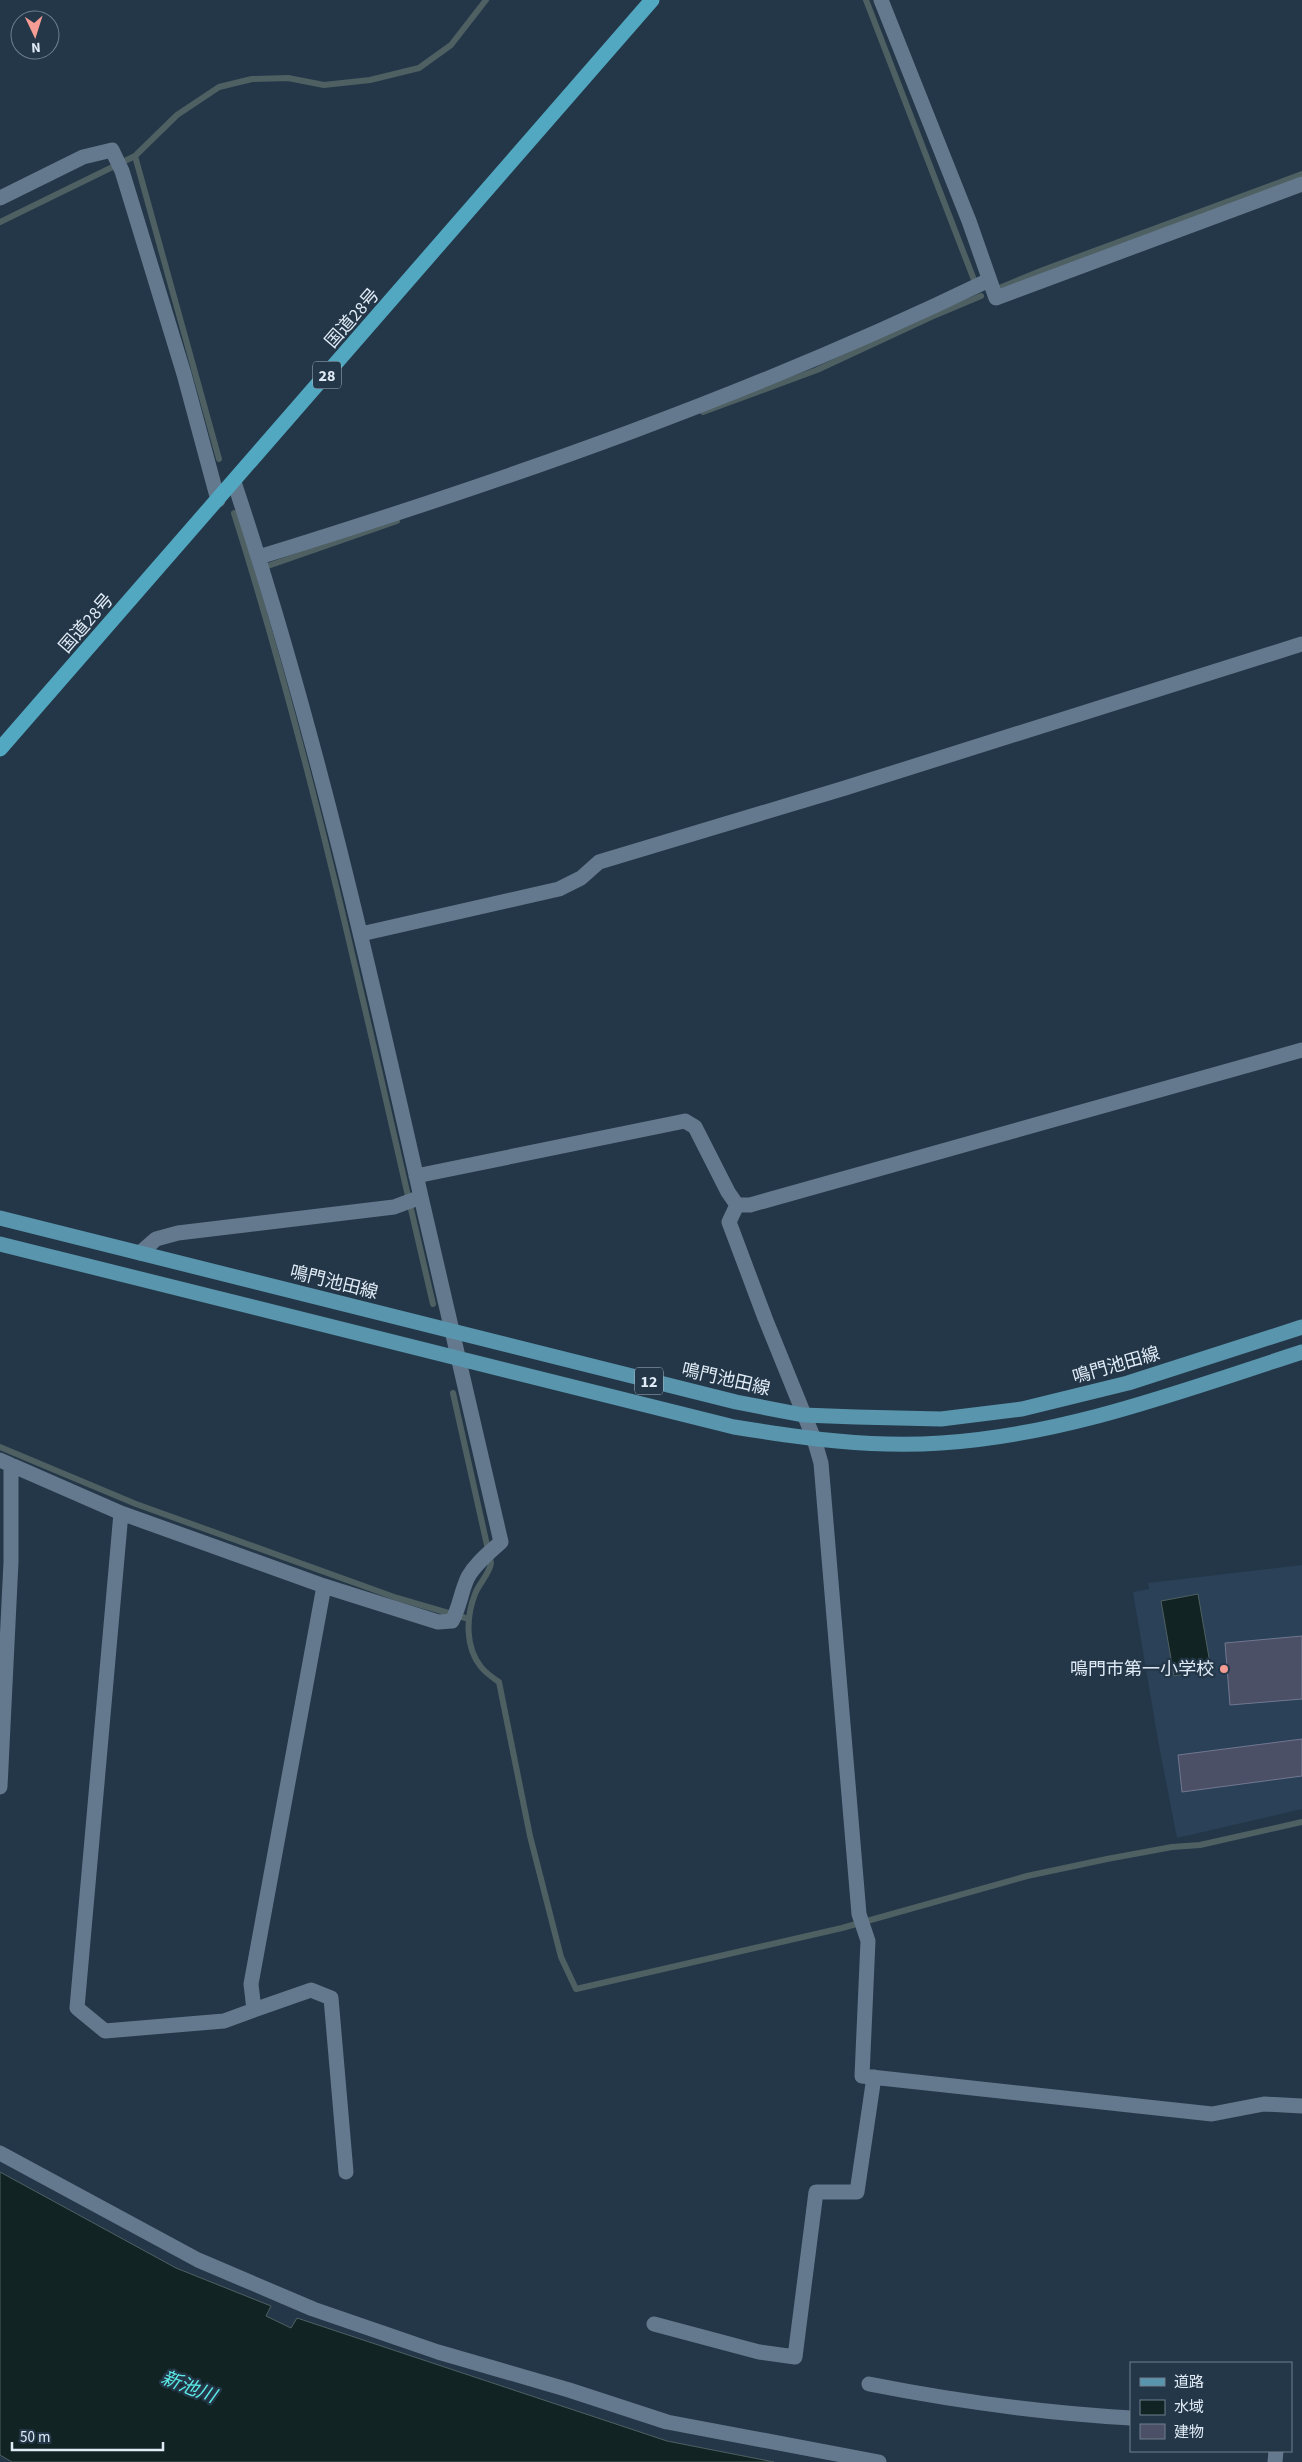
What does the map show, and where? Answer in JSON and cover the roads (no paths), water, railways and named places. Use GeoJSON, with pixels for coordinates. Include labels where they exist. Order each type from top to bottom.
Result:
{"type":"FeatureCollection","features":[{"type":"Feature","properties":{"kind":"highway","name":"国道28号"},"geometry":{"type":"LineString","coordinates":[[0,749],[652,0]]}},
{"type":"Feature","properties":{"kind":"main road","name":"鳴門池田線"},"geometry":{"type":"LineString","coordinates":[[0,1218],[736,1402],[803,1414],[941,1419],[1022,1409],[1128,1383],[1302,1327]]}},
{"type":"Feature","properties":{"kind":"main road","name":"12"},"geometry":{"type":"LineString","coordinates":[[0,1244],[734,1427],[856,1444],[940,1444],[1028,1433],[1131,1407],[1302,1352]]}},
{"type":"Feature","properties":{"kind":"street"},"geometry":{"type":"LineString","coordinates":[[881,0],[969,221],[990,286],[996,298],[1302,184]]}},
{"type":"Feature","properties":{"kind":"street"},"geometry":{"type":"LineString","coordinates":[[0,198],[83,157],[112,150],[122,171],[184,374],[218,500]]}},
{"type":"Feature","properties":{"kind":"street"},"geometry":{"type":"LineString","coordinates":[[260,559],[404,512],[588,447],[804,365],[969,290],[990,286]]}},
{"type":"Feature","properties":{"kind":"street"},"geometry":{"type":"LineString","coordinates":[[0,1787],[11,1562],[5,1462],[121,1513],[324,1586],[438,1622],[452,1621],[459,1609],[468,1577],[482,1559],[501,1542],[452,1331],[418,1199],[416,1176],[361,934],[265,576],[234,482]]}},
{"type":"Feature","properties":{"kind":"street"},"geometry":{"type":"LineString","coordinates":[[361,934],[559,889],[581,878],[599,862],[845,788],[1302,644]]}},
{"type":"Feature","properties":{"kind":"street"},"geometry":{"type":"LineString","coordinates":[[737,1205],[760,1203],[1302,1050]]}},
{"type":"Feature","properties":{"kind":"street"},"geometry":{"type":"LineString","coordinates":[[416,1176],[685,1121],[695,1127],[728,1192],[737,1205]]}},
{"type":"Feature","properties":{"kind":"street"},"geometry":{"type":"LineString","coordinates":[[140,1253],[156,1239],[178,1233],[394,1207],[418,1199]]}},
{"type":"Feature","properties":{"kind":"street"},"geometry":{"type":"LineString","coordinates":[[737,1205],[730,1222],[814,1439],[821,1463],[859,1914],[868,1941],[862,2076],[1212,2114],[1264,2104],[1302,2106]]}},
{"type":"Feature","properties":{"kind":"street"},"geometry":{"type":"LineString","coordinates":[[121,1513],[77,2008],[105,2031],[224,2021],[311,1990],[331,1998],[346,2172]]}},
{"type":"Feature","properties":{"kind":"street"},"geometry":{"type":"LineString","coordinates":[[254,2010],[250,1984],[324,1586]]}},
{"type":"Feature","properties":{"kind":"street"},"geometry":{"type":"LineString","coordinates":[[654,2324],[759,2352],[795,2357],[816,2192],[857,2192],[874,2077]]}},
{"type":"Feature","properties":{"kind":"street"},"geometry":{"type":"LineString","coordinates":[[0,2154],[198,2260],[322,2312],[438,2352],[569,2390],[667,2422],[879,2462]]}},
{"type":"Feature","properties":{"kind":"street"},"geometry":{"type":"LineString","coordinates":[[869,2384],[953,2399],[1076,2415],[1130,2418]]}},
{"type":"Feature","properties":{"kind":"water"},"geometry":{"type":"Polygon","coordinates":[[[1198,1594],[1211,1669],[1174,1676],[1161,1601],[1198,1594]]]}},
{"type":"Feature","properties":{"kind":"water","name":"新池川"},"geometry":{"type":"Polygon","coordinates":[[[0,2172],[176,2268],[271,2306],[266,2316],[291,2328],[297,2318],[667,2441],[774,2462],[12,2462],[0,2455],[0,2172]]]}},
{"type":"Feature","properties":{"kind":"waterway"},"geometry":{"type":"LineString","coordinates":[[135,156],[177,115],[219,87],[252,79],[288,78],[324,85],[370,80],[419,68],[451,45],[486,0]]}},
{"type":"Feature","properties":{"kind":"waterway"},"geometry":{"type":"LineString","coordinates":[[866,0],[976,285]]}},
{"type":"Feature","properties":{"kind":"waterway"},"geometry":{"type":"LineString","coordinates":[[0,222],[135,156],[219,459]]}},
{"type":"Feature","properties":{"kind":"waterway"},"geometry":{"type":"LineString","coordinates":[[992,291],[1043,270],[1302,174]]}},
{"type":"Feature","properties":{"kind":"waterway"},"geometry":{"type":"LineString","coordinates":[[703,412],[817,370],[981,296]]}},
{"type":"Feature","properties":{"kind":"waterway"},"geometry":{"type":"LineString","coordinates":[[234,513],[264,611],[317,807],[433,1304]]}},
{"type":"Feature","properties":{"kind":"waterway"},"geometry":{"type":"LineString","coordinates":[[262,568],[397,521]]}},
{"type":"Feature","properties":{"kind":"waterway"},"geometry":{"type":"LineString","coordinates":[[453,1393],[491,1563],[472,1603],[469,1622],[470,1641],[472,1650],[481,1667],[499,1682],[530,1836],[561,1957],[576,1989],[842,1928],[1027,1876],[1172,1847],[1200,1845],[1302,1822]]}},
{"type":"Feature","properties":{"kind":"waterway"},"geometry":{"type":"LineString","coordinates":[[0,1447],[136,1504],[397,1598],[469,1619]]}},
{"type":"Feature","properties":{"kind":"place","name":"鳴門市第一小学校"},"geometry":{"type":"Point","coordinates":[1224,1669]}}]}
